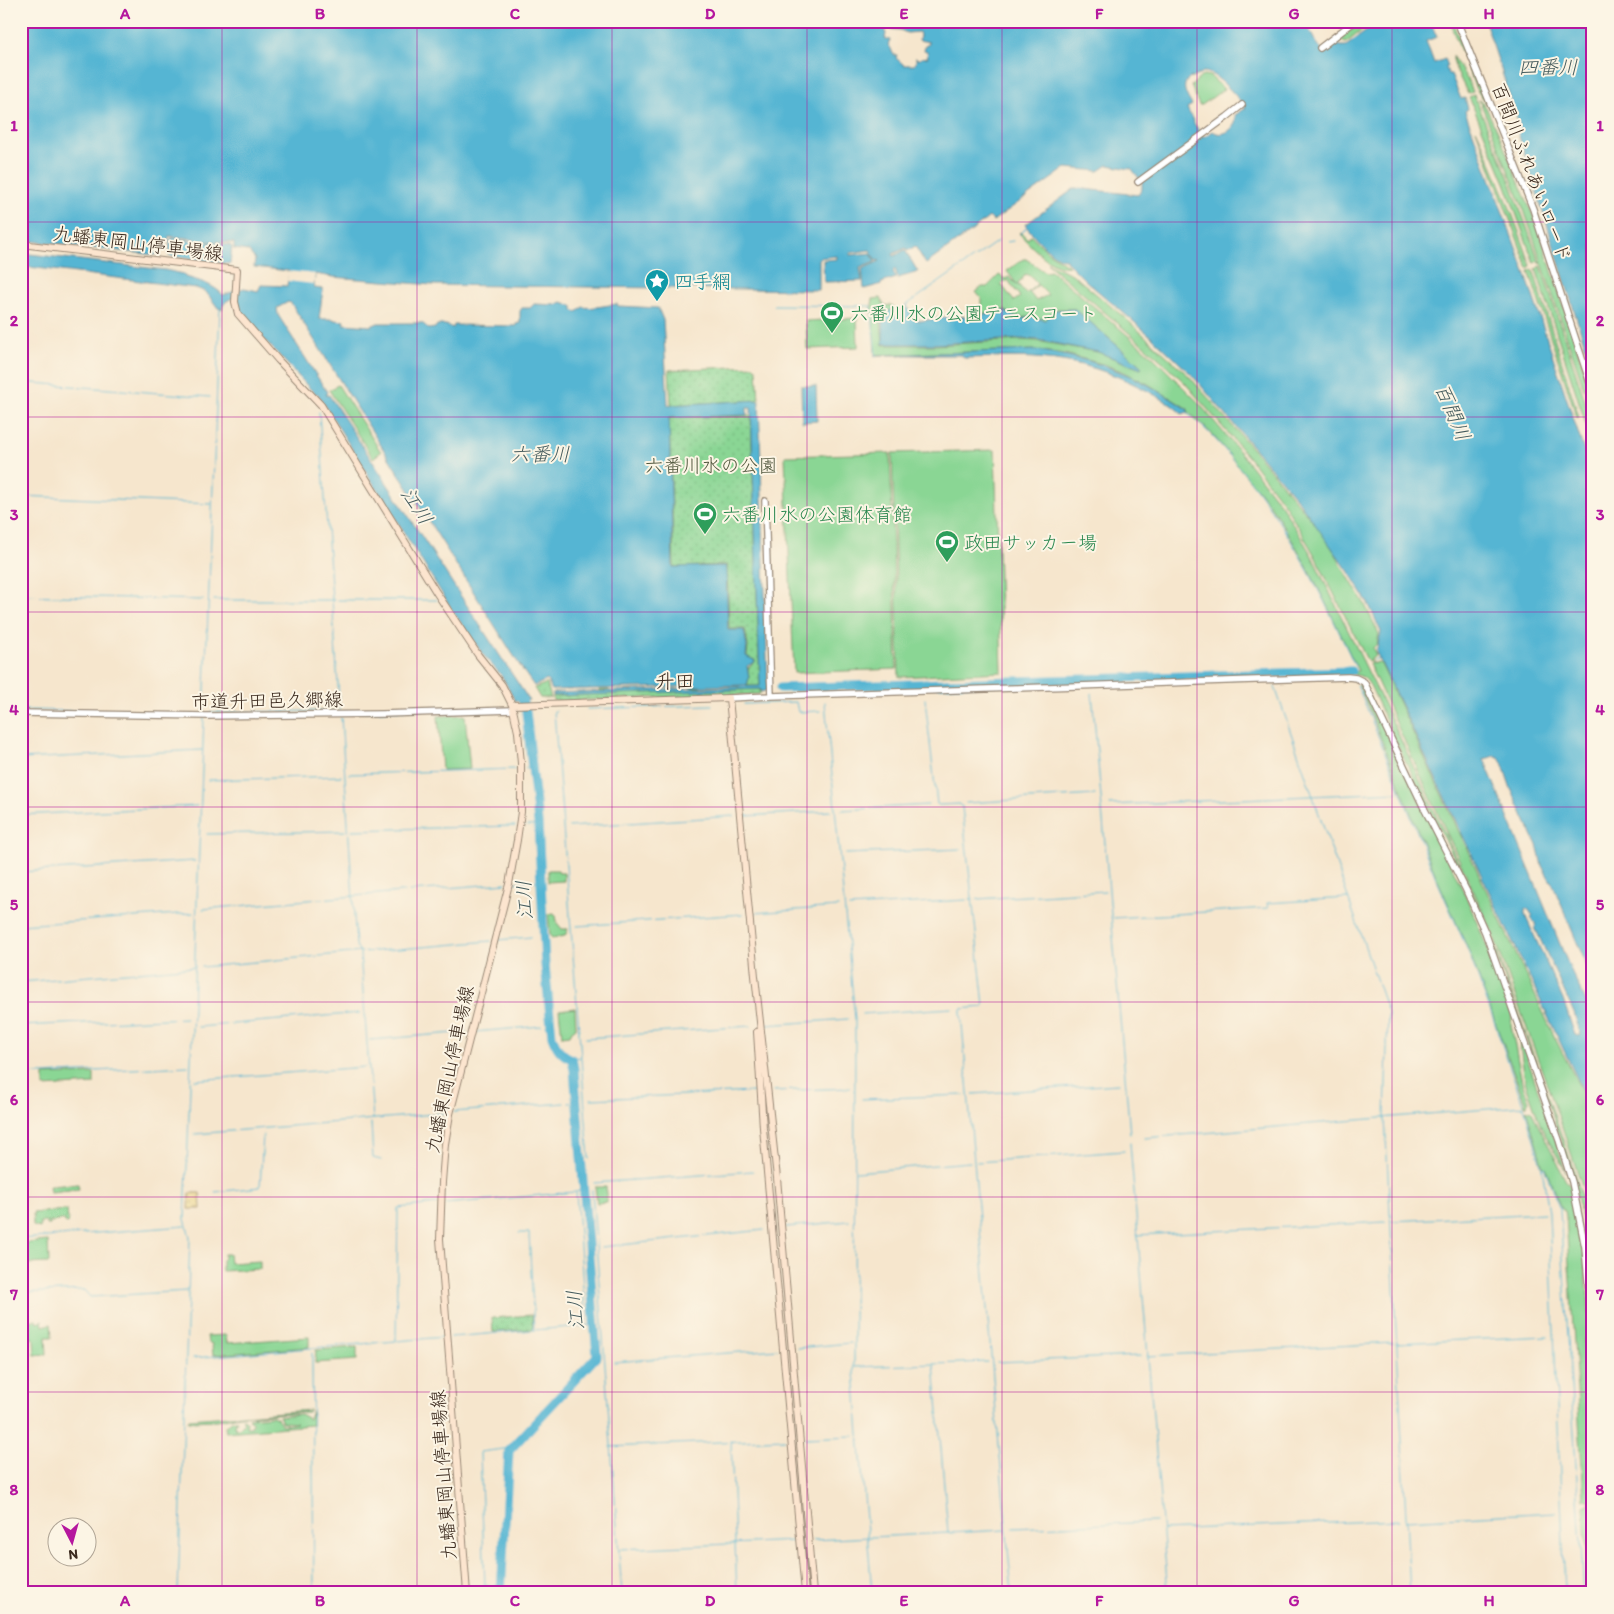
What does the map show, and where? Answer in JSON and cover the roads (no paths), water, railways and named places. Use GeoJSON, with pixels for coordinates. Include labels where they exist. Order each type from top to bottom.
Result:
{"type":"FeatureCollection","features":[{"type":"Feature","properties":{"kind":"main road","name":"九蟠東岡山停車場線"},"geometry":{"type":"LineString","coordinates":[[21,244],[237,270],[235,298],[237,312],[243,321],[321,406],[435,590],[478,655],[502,685],[514,706],[521,771],[517,840],[509,884],[450,1114],[445,1144],[441,1198],[441,1262],[467,1593]]}},
{"type":"Feature","properties":{"kind":"main road"},"geometry":{"type":"LineString","coordinates":[[514,706],[530,703],[729,698],[755,976],[777,1178],[813,1593]]}},
{"type":"Feature","properties":{"kind":"main road"},"geometry":{"type":"LineString","coordinates":[[755,976],[764,1137],[805,1593]]}},
{"type":"Feature","properties":{"kind":"street"},"geometry":{"type":"LineString","coordinates":[[1320,48],[1355,21]]}},
{"type":"Feature","properties":{"kind":"street","name":"百間川ふれあいロード"},"geometry":{"type":"LineString","coordinates":[[1457,21],[1533,209],[1593,392]]}},
{"type":"Feature","properties":{"kind":"street"},"geometry":{"type":"LineString","coordinates":[[1138,182],[1242,105]]}},
{"type":"Feature","properties":{"kind":"street"},"geometry":{"type":"LineString","coordinates":[[765,501],[771,696]]}},
{"type":"Feature","properties":{"kind":"street"},"geometry":{"type":"LineString","coordinates":[[729,698],[1348,677],[1364,682],[1481,924],[1556,1131],[1572,1182],[1580,1219],[1590,1292],[1593,1336]]}},
{"type":"Feature","properties":{"kind":"street","name":"市道升田邑久郷線"},"geometry":{"type":"LineString","coordinates":[[21,713],[204,716],[340,714],[514,706]]}},
{"type":"Feature","properties":{"kind":"water"},"geometry":{"type":"Polygon","coordinates":[[[21,21],[1305,21],[1314,39],[1325,54],[1332,49],[1330,45],[1336,41],[1340,46],[1346,46],[1380,21],[1430,21],[1437,37],[1426,41],[1434,63],[1445,59],[1448,66],[1446,67],[1448,74],[1451,74],[1461,99],[1465,98],[1468,109],[1465,111],[1525,272],[1593,478],[1593,981],[1590,979],[1589,971],[1553,885],[1542,866],[1537,845],[1511,789],[1502,762],[1499,757],[1495,756],[1484,759],[1569,966],[1593,1017],[1593,1112],[1376,652],[1381,632],[1369,605],[1349,572],[1297,499],[1192,375],[1153,338],[1086,281],[1066,259],[1055,256],[1025,225],[1075,188],[1138,195],[1142,189],[1142,182],[1131,168],[1108,165],[1099,171],[1066,168],[993,221],[989,217],[926,264],[915,246],[908,251],[906,248],[893,254],[894,256],[905,250],[918,272],[898,278],[895,269],[893,271],[896,278],[864,289],[862,269],[880,261],[876,261],[870,250],[850,253],[850,255],[871,253],[875,262],[860,268],[862,281],[824,282],[823,260],[837,259],[837,256],[819,258],[819,290],[433,285],[315,274],[314,288],[323,289],[319,319],[344,321],[344,324],[371,326],[378,323],[422,323],[429,329],[435,328],[437,325],[446,325],[453,328],[454,325],[516,326],[516,324],[520,323],[520,311],[522,308],[530,308],[534,304],[556,305],[562,302],[573,306],[573,310],[577,312],[583,307],[617,304],[618,306],[658,308],[663,320],[668,405],[759,400],[768,690],[761,692],[760,689],[553,696],[553,693],[760,686],[751,408],[747,408],[747,415],[669,418],[673,567],[726,566],[728,630],[744,630],[747,646],[746,656],[755,662],[747,666],[749,678],[747,685],[552,690],[547,680],[534,686],[524,672],[291,303],[288,302],[277,308],[278,315],[327,392],[327,396],[329,395],[529,700],[515,701],[501,675],[484,656],[454,613],[317,393],[315,394],[247,321],[240,309],[238,298],[228,300],[222,309],[218,308],[206,292],[196,288],[21,266],[21,253],[165,270],[184,274],[185,277],[200,281],[223,295],[244,288],[258,291],[261,285],[287,286],[289,271],[254,267],[255,259],[248,251],[234,249],[234,243],[206,241],[230,245],[232,247],[230,264],[169,256],[170,240],[172,238],[195,241],[196,239],[169,236],[168,241],[164,242],[163,247],[157,247],[156,255],[21,240],[21,21]],[[883,29],[886,33],[885,39],[890,40],[888,45],[894,55],[897,55],[896,58],[904,65],[914,65],[916,57],[919,60],[928,57],[927,51],[924,50],[929,42],[919,40],[919,32],[907,33],[900,30],[883,29]],[[1203,72],[1193,78],[1190,77],[1187,80],[1185,87],[1186,94],[1192,105],[1187,108],[1195,125],[1204,137],[1213,131],[1221,134],[1225,133],[1235,124],[1235,115],[1246,108],[1227,86],[1214,76],[1203,72]],[[1525,909],[1525,915],[1563,1000],[1575,1035],[1579,1036],[1581,1035],[1574,1013],[1536,930],[1535,923],[1531,918],[1533,916],[1528,909],[1525,909]]]}},
{"type":"Feature","properties":{"kind":"water","name":"四番川"},"geometry":{"type":"Polygon","coordinates":[[[1485,21],[1593,21],[1592,367],[1518,133],[1520,127],[1485,21]]]}},
{"type":"Feature","properties":{"kind":"water"},"geometry":{"type":"Polygon","coordinates":[[[906,305],[916,319],[920,321],[947,317],[951,319],[954,317],[1006,311],[1013,317],[1022,317],[1023,319],[1032,316],[1045,320],[1056,310],[1075,309],[1142,367],[1141,369],[1098,352],[1038,340],[883,344],[883,317],[891,310],[898,311],[906,305]]]}},
{"type":"Feature","properties":{"kind":"water"},"geometry":{"type":"Polygon","coordinates":[[[1036,350],[1080,359],[1123,373],[1156,390],[1188,410],[1188,412],[1182,414],[1162,399],[1117,376],[1075,363],[1011,357],[964,358],[962,355],[874,355],[1036,350]]]}},
{"type":"Feature","properties":{"kind":"water"},"geometry":{"type":"Polygon","coordinates":[[[801,386],[816,386],[817,421],[802,422],[801,386]]]}},
{"type":"Feature","properties":{"kind":"waterway"},"geometry":{"type":"LineString","coordinates":[[1020,234],[1027,227]]}},
{"type":"Feature","properties":{"kind":"waterway"},"geometry":{"type":"LineString","coordinates":[[907,306],[998,241]]}},
{"type":"Feature","properties":{"kind":"waterway"},"geometry":{"type":"LineString","coordinates":[[1007,242],[1013,241]]}},
{"type":"Feature","properties":{"kind":"waterway"},"geometry":{"type":"LineString","coordinates":[[774,305],[871,306],[876,356]]}},
{"type":"Feature","properties":{"kind":"waterway"},"geometry":{"type":"LineString","coordinates":[[204,713],[220,308]]}},
{"type":"Feature","properties":{"kind":"waterway"},"geometry":{"type":"LineString","coordinates":[[21,382],[210,397]]}},
{"type":"Feature","properties":{"kind":"waterway"},"geometry":{"type":"LineString","coordinates":[[319,412],[340,713]]}},
{"type":"Feature","properties":{"kind":"waterway"},"geometry":{"type":"LineString","coordinates":[[1187,413],[1228,453],[1275,515],[1304,563],[1355,666]]}},
{"type":"Feature","properties":{"kind":"waterway"},"geometry":{"type":"LineString","coordinates":[[21,496],[211,504]]}},
{"type":"Feature","properties":{"kind":"waterway"},"geometry":{"type":"LineString","coordinates":[[21,595],[203,600]]}},
{"type":"Feature","properties":{"kind":"waterway"},"geometry":{"type":"LineString","coordinates":[[214,600],[334,600]]}},
{"type":"Feature","properties":{"kind":"waterway"},"geometry":{"type":"LineString","coordinates":[[338,600],[437,600]]}},
{"type":"Feature","properties":{"kind":"waterway"},"geometry":{"type":"LineString","coordinates":[[1374,660],[1381,657]]}},
{"type":"Feature","properties":{"kind":"waterway"},"geometry":{"type":"LineString","coordinates":[[1352,672],[1355,669]]}},
{"type":"Feature","properties":{"kind":"waterway"},"geometry":{"type":"LineString","coordinates":[[780,688],[1351,671]]}},
{"type":"Feature","properties":{"kind":"waterway"},"geometry":{"type":"LineString","coordinates":[[1357,684],[1435,876],[1468,951],[1525,1110],[1542,1168],[1549,1213],[1565,1593]]}},
{"type":"Feature","properties":{"kind":"waterway"},"geometry":{"type":"LineString","coordinates":[[1275,687],[1388,1013],[1385,1118],[1410,1593]]}},
{"type":"Feature","properties":{"kind":"waterway","name":"江川"},"geometry":{"type":"LineString","coordinates":[[501,1593],[509,1451],[597,1356],[574,1069],[572,1059],[559,1050],[552,1036],[545,965],[538,822],[526,711],[516,691]]}},
{"type":"Feature","properties":{"kind":"waterway"},"geometry":{"type":"LineString","coordinates":[[1092,693],[1130,1134]]}},
{"type":"Feature","properties":{"kind":"waterway"},"geometry":{"type":"LineString","coordinates":[[925,699],[937,804],[960,804],[962,807],[984,1005],[983,1007],[961,1009],[961,1013],[1012,1593]]}},
{"type":"Feature","properties":{"kind":"waterway"},"geometry":{"type":"LineString","coordinates":[[744,704],[796,702],[798,712],[820,711]]}},
{"type":"Feature","properties":{"kind":"waterway"},"geometry":{"type":"LineString","coordinates":[[825,702],[855,1019],[854,1372],[872,1593]]}},
{"type":"Feature","properties":{"kind":"waterway"},"geometry":{"type":"LineString","coordinates":[[587,709],[712,705]]}},
{"type":"Feature","properties":{"kind":"waterway"},"geometry":{"type":"LineString","coordinates":[[343,712],[478,708]]}},
{"type":"Feature","properties":{"kind":"waterway"},"geometry":{"type":"LineString","coordinates":[[21,710],[153,712]]}},
{"type":"Feature","properties":{"kind":"waterway"},"geometry":{"type":"LineString","coordinates":[[210,712],[336,711]]}},
{"type":"Feature","properties":{"kind":"waterway"},"geometry":{"type":"LineString","coordinates":[[556,711],[554,711],[581,1057],[572,1059]]}},
{"type":"Feature","properties":{"kind":"waterway"},"geometry":{"type":"LineString","coordinates":[[178,1593],[190,1237],[185,1219],[204,717]]}},
{"type":"Feature","properties":{"kind":"waterway"},"geometry":{"type":"LineString","coordinates":[[341,717],[356,945],[360,953],[373,1119]]}},
{"type":"Feature","properties":{"kind":"waterway"},"geometry":{"type":"LineString","coordinates":[[21,759],[202,750]]}},
{"type":"Feature","properties":{"kind":"waterway"},"geometry":{"type":"LineString","coordinates":[[525,768],[531,768]]}},
{"type":"Feature","properties":{"kind":"waterway"},"geometry":{"type":"LineString","coordinates":[[349,774],[516,769]]}},
{"type":"Feature","properties":{"kind":"waterway"},"geometry":{"type":"LineString","coordinates":[[208,780],[341,776]]}},
{"type":"Feature","properties":{"kind":"waterway"},"geometry":{"type":"LineString","coordinates":[[1110,805],[1398,792]]}},
{"type":"Feature","properties":{"kind":"waterway"},"geometry":{"type":"LineString","coordinates":[[966,803],[1095,795]]}},
{"type":"Feature","properties":{"kind":"waterway"},"geometry":{"type":"LineString","coordinates":[[842,810],[928,805]]}},
{"type":"Feature","properties":{"kind":"waterway"},"geometry":{"type":"LineString","coordinates":[[21,815],[197,806]]}},
{"type":"Feature","properties":{"kind":"waterway"},"geometry":{"type":"LineString","coordinates":[[745,816],[831,811]]}},
{"type":"Feature","properties":{"kind":"waterway"},"geometry":{"type":"LineString","coordinates":[[569,827],[734,816]]}},
{"type":"Feature","properties":{"kind":"waterway"},"geometry":{"type":"LineString","coordinates":[[528,826],[538,825]]}},
{"type":"Feature","properties":{"kind":"waterway"},"geometry":{"type":"LineString","coordinates":[[352,830],[515,826]]}},
{"type":"Feature","properties":{"kind":"waterway"},"geometry":{"type":"LineString","coordinates":[[207,834],[345,831]]}},
{"type":"Feature","properties":{"kind":"waterway"},"geometry":{"type":"LineString","coordinates":[[846,854],[961,849]]}},
{"type":"Feature","properties":{"kind":"waterway"},"geometry":{"type":"LineString","coordinates":[[21,872],[195,861]]}},
{"type":"Feature","properties":{"kind":"waterway","name":"江川"},"geometry":{"type":"LineString","coordinates":[[535,881],[541,880]]}},
{"type":"Feature","properties":{"kind":"waterway"},"geometry":{"type":"LineString","coordinates":[[512,883],[528,881]]}},
{"type":"Feature","properties":{"kind":"waterway"},"geometry":{"type":"LineString","coordinates":[[203,909],[506,883]]}},
{"type":"Feature","properties":{"kind":"waterway"},"geometry":{"type":"LineString","coordinates":[[977,899],[1105,891]]}},
{"type":"Feature","properties":{"kind":"waterway"},"geometry":{"type":"LineString","coordinates":[[1113,918],[1268,908],[1267,903],[1348,898]]}},
{"type":"Feature","properties":{"kind":"waterway"},"geometry":{"type":"LineString","coordinates":[[849,907],[966,900]]}},
{"type":"Feature","properties":{"kind":"waterway"},"geometry":{"type":"LineString","coordinates":[[754,913],[838,907]]}},
{"type":"Feature","properties":{"kind":"waterway"},"geometry":{"type":"LineString","coordinates":[[21,925],[193,913]]}},
{"type":"Feature","properties":{"kind":"waterway"},"geometry":{"type":"LineString","coordinates":[[577,926],[743,914]]}},
{"type":"Feature","properties":{"kind":"waterway","name":"江川"},"geometry":{"type":"LineString","coordinates":[[539,936],[544,936]]}},
{"type":"Feature","properties":{"kind":"waterway"},"geometry":{"type":"LineString","coordinates":[[498,940],[531,937]]}},
{"type":"Feature","properties":{"kind":"waterway"},"geometry":{"type":"LineString","coordinates":[[365,952],[491,941]]}},
{"type":"Feature","properties":{"kind":"waterway"},"geometry":{"type":"LineString","coordinates":[[202,967],[362,952]]}},
{"type":"Feature","properties":{"kind":"waterway"},"geometry":{"type":"LineString","coordinates":[[21,982],[195,967]]}},
{"type":"Feature","properties":{"kind":"waterway"},"geometry":{"type":"LineString","coordinates":[[862,1014],[952,1008]]}},
{"type":"Feature","properties":{"kind":"waterway"},"geometry":{"type":"LineString","coordinates":[[198,1027],[360,1013]]}},
{"type":"Feature","properties":{"kind":"waterway"},"geometry":{"type":"LineString","coordinates":[[21,1026],[186,1018]]}},
{"type":"Feature","properties":{"kind":"waterway"},"geometry":{"type":"LineString","coordinates":[[766,1025],[848,1019]]}},
{"type":"Feature","properties":{"kind":"waterway","name":"江川"},"geometry":{"type":"LineString","coordinates":[[546,1026],[551,1025]]}},
{"type":"Feature","properties":{"kind":"waterway"},"geometry":{"type":"LineString","coordinates":[[475,1032],[541,1026]]}},
{"type":"Feature","properties":{"kind":"waterway"},"geometry":{"type":"LineString","coordinates":[[586,1038],[750,1026]]}},
{"type":"Feature","properties":{"kind":"waterway"},"geometry":{"type":"LineString","coordinates":[[370,1040],[467,1032]]}},
{"type":"Feature","properties":{"kind":"waterway"},"geometry":{"type":"LineString","coordinates":[[581,1058],[589,1159]]}},
{"type":"Feature","properties":{"kind":"waterway"},"geometry":{"type":"LineString","coordinates":[[21,1075],[188,1066]]}},
{"type":"Feature","properties":{"kind":"waterway"},"geometry":{"type":"LineString","coordinates":[[195,1080],[365,1067]]}},
{"type":"Feature","properties":{"kind":"waterway"},"geometry":{"type":"LineString","coordinates":[[973,1094],[1118,1084]]}},
{"type":"Feature","properties":{"kind":"waterway"},"geometry":{"type":"LineString","coordinates":[[774,1091],[850,1088]]}},
{"type":"Feature","properties":{"kind":"waterway"},"geometry":{"type":"LineString","coordinates":[[591,1099],[755,1092]]}},
{"type":"Feature","properties":{"kind":"waterway"},"geometry":{"type":"LineString","coordinates":[[862,1099],[964,1095]]}},
{"type":"Feature","properties":{"kind":"waterway","name":"江川"},"geometry":{"type":"LineString","coordinates":[[569,1103],[577,1102]]}},
{"type":"Feature","properties":{"kind":"waterway"},"geometry":{"type":"LineString","coordinates":[[454,1112],[564,1103]]}},
{"type":"Feature","properties":{"kind":"waterway"},"geometry":{"type":"LineString","coordinates":[[1145,1138],[1523,1106]]}},
{"type":"Feature","properties":{"kind":"waterway"},"geometry":{"type":"LineString","coordinates":[[195,1134],[447,1113]]}},
{"type":"Feature","properties":{"kind":"waterway"},"geometry":{"type":"LineString","coordinates":[[371,1123],[373,1158],[381,1160]]}},
{"type":"Feature","properties":{"kind":"waterway"},"geometry":{"type":"LineString","coordinates":[[215,1192],[260,1187],[263,1135]]}},
{"type":"Feature","properties":{"kind":"waterway"},"geometry":{"type":"LineString","coordinates":[[1130,1143],[1168,1593]]}},
{"type":"Feature","properties":{"kind":"waterway"},"geometry":{"type":"LineString","coordinates":[[977,1162],[1124,1151]]}},
{"type":"Feature","properties":{"kind":"waterway"},"geometry":{"type":"LineString","coordinates":[[856,1172],[970,1162]]}},
{"type":"Feature","properties":{"kind":"waterway"},"geometry":{"type":"LineString","coordinates":[[1542,1168],[1544,1167],[1560,1210],[1584,1593]]}},
{"type":"Feature","properties":{"kind":"waterway"},"geometry":{"type":"LineString","coordinates":[[594,1183],[753,1171]]}},
{"type":"Feature","properties":{"kind":"waterway"},"geometry":{"type":"LineString","coordinates":[[583,1189],[576,1192],[586,1325]]}},
{"type":"Feature","properties":{"kind":"waterway"},"geometry":{"type":"LineString","coordinates":[[592,1190],[622,1593]]}},
{"type":"Feature","properties":{"kind":"waterway"},"geometry":{"type":"LineString","coordinates":[[445,1204],[575,1192]]}},
{"type":"Feature","properties":{"kind":"waterway"},"geometry":{"type":"LineString","coordinates":[[396,1340],[398,1208],[437,1204]]}},
{"type":"Feature","properties":{"kind":"waterway"},"geometry":{"type":"LineString","coordinates":[[1392,1221],[1544,1213]]}},
{"type":"Feature","properties":{"kind":"waterway"},"geometry":{"type":"LineString","coordinates":[[786,1227],[849,1221]]}},
{"type":"Feature","properties":{"kind":"waterway"},"geometry":{"type":"LineString","coordinates":[[1137,1235],[1386,1222]]}},
{"type":"Feature","properties":{"kind":"waterway"},"geometry":{"type":"LineString","coordinates":[[21,1239],[185,1226]]}},
{"type":"Feature","properties":{"kind":"waterway"},"geometry":{"type":"LineString","coordinates":[[601,1247],[764,1230]]}},
{"type":"Feature","properties":{"kind":"waterway"},"geometry":{"type":"LineString","coordinates":[[519,1233],[529,1233],[534,1329]]}},
{"type":"Feature","properties":{"kind":"waterway"},"geometry":{"type":"LineString","coordinates":[[21,1293],[84,1290],[90,1297],[187,1291]]}},
{"type":"Feature","properties":{"kind":"waterway"},"geometry":{"type":"LineString","coordinates":[[451,1337],[594,1325]]}},
{"type":"Feature","properties":{"kind":"waterway"},"geometry":{"type":"LineString","coordinates":[[1396,1343],[1548,1336]]}},
{"type":"Feature","properties":{"kind":"waterway"},"geometry":{"type":"LineString","coordinates":[[193,1358],[444,1337]]}},
{"type":"Feature","properties":{"kind":"waterway"},"geometry":{"type":"LineString","coordinates":[[797,1348],[850,1343]]}},
{"type":"Feature","properties":{"kind":"waterway"},"geometry":{"type":"LineString","coordinates":[[1147,1356],[1393,1343]]}},
{"type":"Feature","properties":{"kind":"waterway"},"geometry":{"type":"LineString","coordinates":[[614,1362],[778,1349]]}},
{"type":"Feature","properties":{"kind":"waterway"},"geometry":{"type":"LineString","coordinates":[[312,1353],[314,1593]]}},
{"type":"Feature","properties":{"kind":"waterway"},"geometry":{"type":"LineString","coordinates":[[997,1362],[1140,1356]]}},
{"type":"Feature","properties":{"kind":"waterway"},"geometry":{"type":"LineString","coordinates":[[855,1367],[987,1362]]}},
{"type":"Feature","properties":{"kind":"waterway"},"geometry":{"type":"LineString","coordinates":[[934,1364],[948,1533]]}},
{"type":"Feature","properties":{"kind":"waterway"},"geometry":{"type":"LineString","coordinates":[[805,1438],[854,1436]]}},
{"type":"Feature","properties":{"kind":"waterway"},"geometry":{"type":"LineString","coordinates":[[610,1447],[784,1439]]}},
{"type":"Feature","properties":{"kind":"waterway"},"geometry":{"type":"LineString","coordinates":[[731,1441],[737,1593]]}},
{"type":"Feature","properties":{"kind":"waterway"},"geometry":{"type":"LineString","coordinates":[[501,1585],[485,1586],[480,1452],[512,1448]]}},
{"type":"Feature","properties":{"kind":"waterway"},"geometry":{"type":"LineString","coordinates":[[1405,1520],[1556,1512]]}},
{"type":"Feature","properties":{"kind":"waterway"},"geometry":{"type":"LineString","coordinates":[[1162,1530],[1399,1520]]}},
{"type":"Feature","properties":{"kind":"waterway"},"geometry":{"type":"LineString","coordinates":[[1013,1528],[1155,1522]]}},
{"type":"Feature","properties":{"kind":"waterway"},"geometry":{"type":"LineString","coordinates":[[813,1540],[1006,1530]]}},
{"type":"Feature","properties":{"kind":"waterway"},"geometry":{"type":"LineString","coordinates":[[619,1549],[795,1541]]}},
{"type":"Feature","properties":{"kind":"waterway"},"geometry":{"type":"LineString","coordinates":[[443,1587],[463,1586]]}},
{"type":"Feature","properties":{"kind":"waterway"},"geometry":{"type":"LineString","coordinates":[[470,1586],[484,1586]]}},
{"type":"Feature","properties":{"kind":"place","name":"四手網"},"geometry":{"type":"Point","coordinates":[657,302]}},
{"type":"Feature","properties":{"kind":"place","name":"六番川水の公園テニスコート"},"geometry":{"type":"Point","coordinates":[832,334]}},
{"type":"Feature","properties":{"kind":"place","name":"六番川水の公園体育館"},"geometry":{"type":"Point","coordinates":[705,535]}},
{"type":"Feature","properties":{"kind":"place","name":"政田サッカー場"},"geometry":{"type":"Point","coordinates":[947,563]}},
{"type":"Feature","properties":{"kind":"district","name":"升田"},"geometry":{"type":"Point","coordinates":[675,681]}},
{"type":"Feature","properties":{"kind":"water label","name":"百間川"},"geometry":{"type":"Point","coordinates":[1453,412]}},
{"type":"Feature","properties":{"kind":"water label","name":"六番川"},"geometry":{"type":"Point","coordinates":[540,454]}},
{"type":"Feature","properties":{"kind":"park label","name":"六番川水の公園"},"geometry":{"type":"Point","coordinates":[711,465]}}]}
